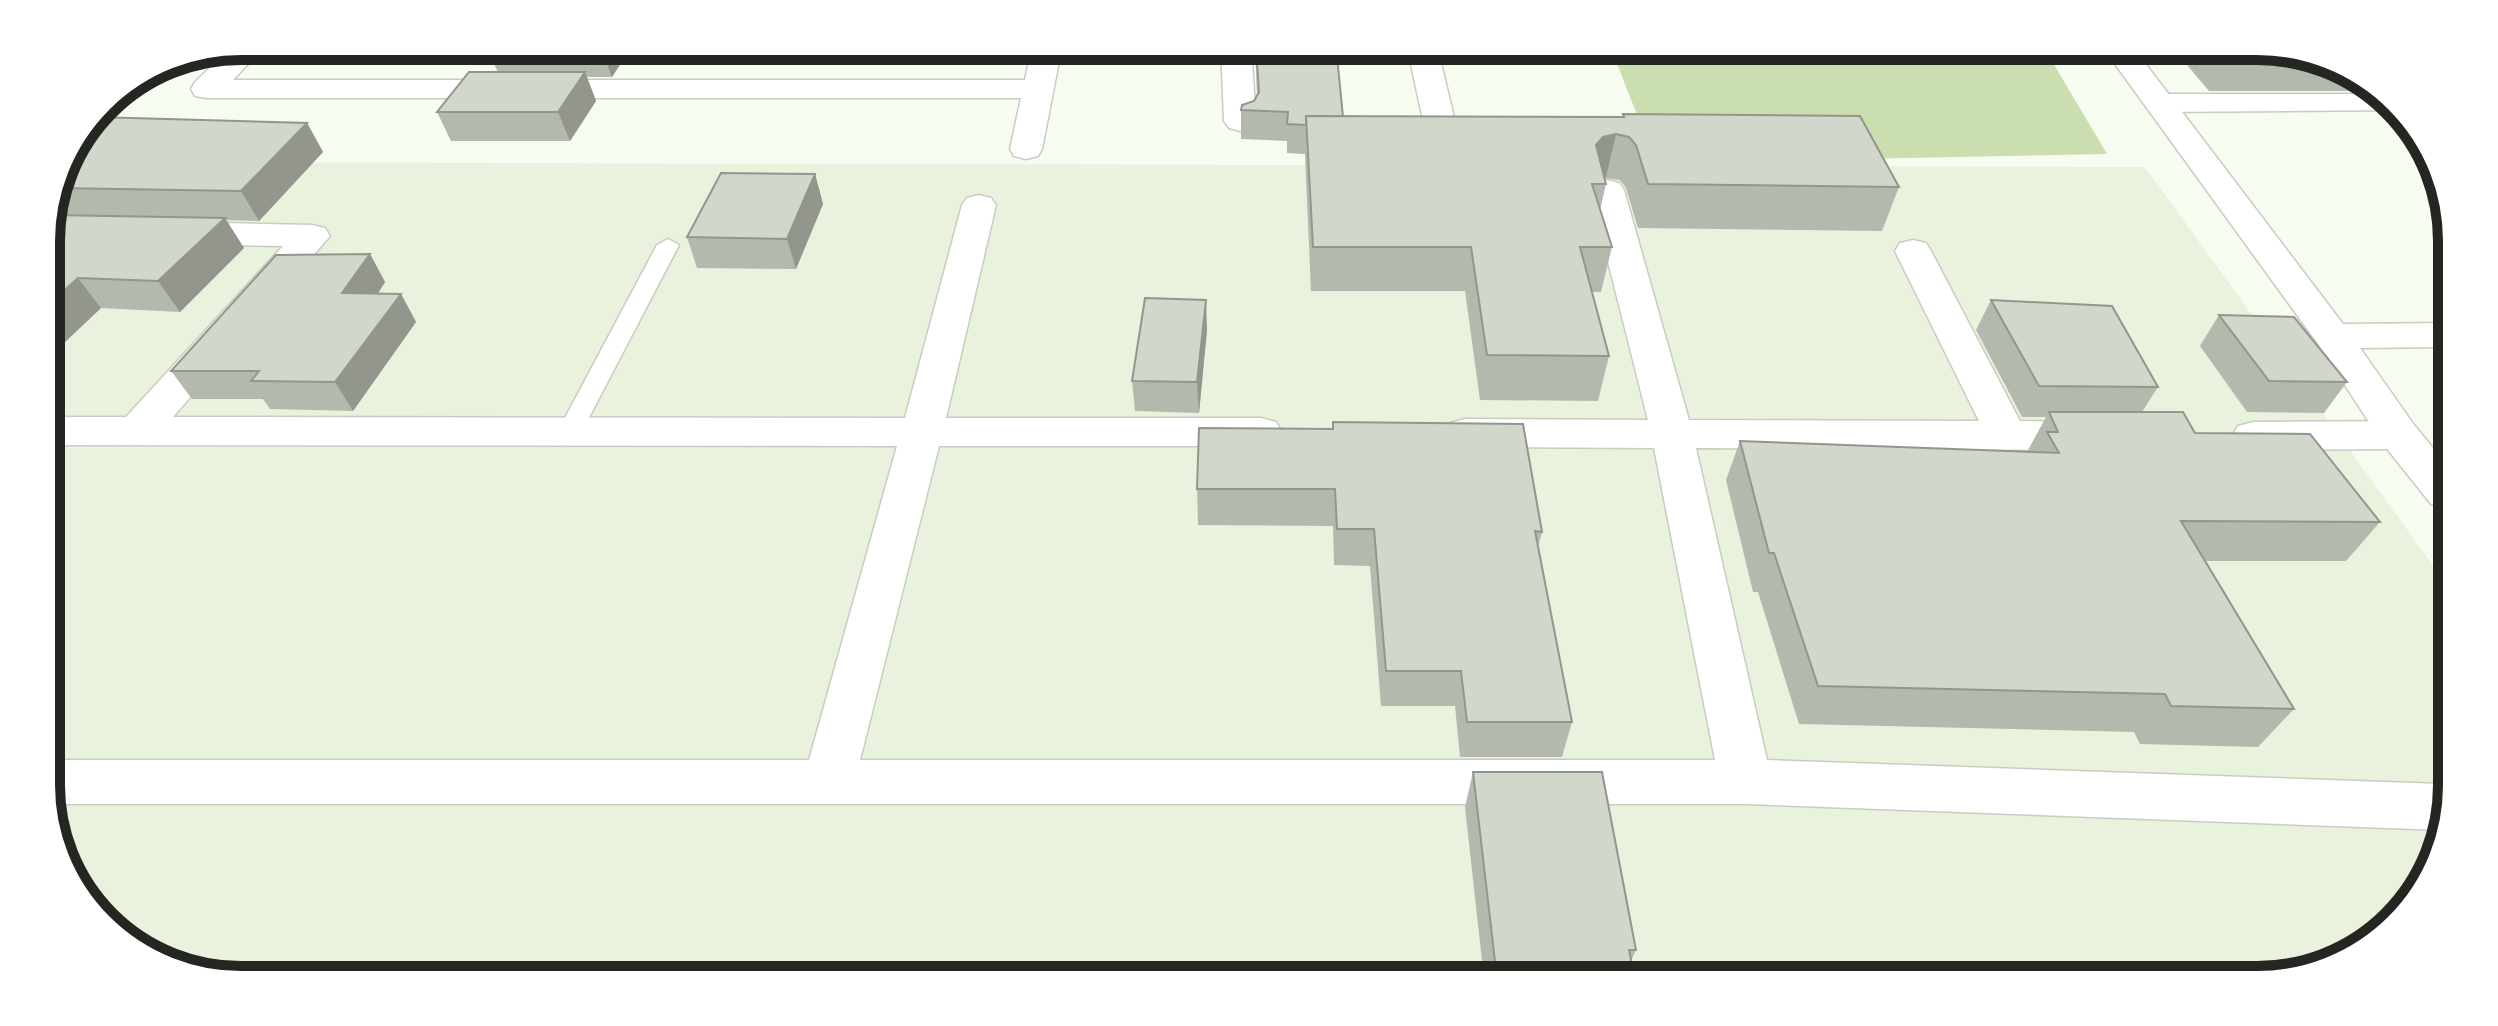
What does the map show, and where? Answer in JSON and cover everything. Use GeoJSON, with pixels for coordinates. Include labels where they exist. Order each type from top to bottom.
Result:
{"type":"FeatureCollection","features":[{"type":"Feature","properties":{"kind":"street"},"geometry":{"type":"LineString","coordinates":[[1026,149],[1044,60]]}},
{"type":"Feature","properties":{"kind":"street"},"geometry":{"type":"LineString","coordinates":[[1237,60],[1240,121]]}},
{"type":"Feature","properties":{"kind":"street"},"geometry":{"type":"LineString","coordinates":[[1425,60],[1442,134]]}},
{"type":"Feature","properties":{"kind":"street"},"geometry":{"type":"LineString","coordinates":[[2128,60],[2332,336],[2399,435],[2438,483]]}},
{"type":"Feature","properties":{"kind":"street"},"geometry":{"type":"LineString","coordinates":[[235,61],[206,89],[1039,89]]}},
{"type":"Feature","properties":{"kind":"street"},"geometry":{"type":"LineString","coordinates":[[2160,103],[2374,103]]}},
{"type":"Feature","properties":{"kind":"street"},"geometry":{"type":"LineString","coordinates":[[1607,190],[1672,434],[1746,782]]}},
{"type":"Feature","properties":{"kind":"street"},"geometry":{"type":"LineString","coordinates":[[829,780],[979,205]]}},
{"type":"Feature","properties":{"kind":"street"},"geometry":{"type":"LineString","coordinates":[[137,431],[312,236],[140,232]]}},
{"type":"Feature","properties":{"kind":"street"},"geometry":{"type":"LineString","coordinates":[[1913,251],[2007,436]]}},
{"type":"Feature","properties":{"kind":"street"},"geometry":{"type":"LineString","coordinates":[[2332,336],[2438,335]]}},
{"type":"Feature","properties":{"kind":"street"},"geometry":{"type":"LineString","coordinates":[[60,431],[1305,432]]}},
{"type":"Feature","properties":{"kind":"street"},"geometry":{"type":"LineString","coordinates":[[1433,433],[2132,436]]}},
{"type":"Feature","properties":{"kind":"street"},"geometry":{"type":"LineString","coordinates":[[2211,436],[2399,435]]}},
{"type":"Feature","properties":{"kind":"street"},"geometry":{"type":"LineString","coordinates":[[60,782],[1746,782],[2436,807]]}},
{"type":"Feature","properties":{"kind":"lane"},"geometry":{"type":"LineString","coordinates":[[570,431],[668,245]]}},
{"type":"Feature","properties":{"kind":"shaded area"},"geometry":{"type":"Polygon","coordinates":[[[79,162],[2145,167],[2438,572],[2438,785],[2432,832],[2419,865],[2401,895],[2385,913],[2347,942],[2315,956],[2269,966],[229,966],[206,963],[161,947],[122,921],[91,885],[70,843],[63,820],[60,785],[60,229],[66,194],[79,162]]]}},
{"type":"Feature","properties":{"kind":"green space"},"geometry":{"type":"Polygon","coordinates":[[[1616,60],[2051,60],[2107,154],[1656,163],[1616,60]]]}},
{"type":"Feature","properties":{"kind":"building"},"geometry":{"type":"Polygon","coordinates":[[[495,60],[607,60],[606,62],[493,62],[495,60]]]}},
{"type":"Feature","properties":{"kind":"building"},"geometry":{"type":"Polygon","coordinates":[[[1257,60],[1337,60],[1343,117],[1306,116],[1306,125],[1287,124],[1288,112],[1241,110],[1242,105],[1254,101],[1259,92],[1257,60]]]}},
{"type":"Feature","properties":{"kind":"building"},"geometry":{"type":"Polygon","coordinates":[[[2222,60],[2292,63],[2225,63],[2222,60]]]}},
{"type":"Feature","properties":{"kind":"building"},"geometry":{"type":"Polygon","coordinates":[[[469,72],[585,72],[558,112],[437,112],[469,72]]]}},
{"type":"Feature","properties":{"kind":"building"},"geometry":{"type":"Polygon","coordinates":[[[1623,114],[1860,116],[1899,187],[1648,184],[1636,145],[1629,137],[1616,134],[1603,137],[1596,145],[1606,184],[1592,184],[1612,247],[1580,247],[1609,356],[1487,355],[1471,247],[1313,247],[1306,116],[1624,117],[1623,114]]]}},
{"type":"Feature","properties":{"kind":"building"},"geometry":{"type":"Polygon","coordinates":[[[110,117],[307,123],[241,191],[68,188],[79,161],[97,131],[110,117]]]}},
{"type":"Feature","properties":{"kind":"building"},"geometry":{"type":"Polygon","coordinates":[[[721,173],[815,174],[787,239],[687,237],[721,173]]]}},
{"type":"Feature","properties":{"kind":"building"},"geometry":{"type":"Polygon","coordinates":[[[62,215],[225,218],[158,281],[78,278],[60,294],[62,215]]]}},
{"type":"Feature","properties":{"kind":"building"},"geometry":{"type":"Polygon","coordinates":[[[370,254],[342,293],[401,294],[335,382],[251,381],[259,371],[171,371],[276,255],[370,254]]]}},
{"type":"Feature","properties":{"kind":"building"},"geometry":{"type":"Polygon","coordinates":[[[1145,298],[1206,300],[1197,382],[1132,381],[1145,298]]]}},
{"type":"Feature","properties":{"kind":"building"},"geometry":{"type":"Polygon","coordinates":[[[1991,300],[2112,306],[2158,387],[2039,386],[1991,300]]]}},
{"type":"Feature","properties":{"kind":"building"},"geometry":{"type":"Polygon","coordinates":[[[2219,315],[2294,317],[2347,382],[2269,381],[2219,315]]]}},
{"type":"Feature","properties":{"kind":"building"},"geometry":{"type":"Polygon","coordinates":[[[2049,412],[2183,412],[2195,433],[2310,434],[2380,522],[2181,521],[2294,709],[2171,706],[2165,694],[1818,686],[1774,553],[1769,553],[1740,441],[2059,453],[2047,432],[2058,432],[2049,412]]]}},
{"type":"Feature","properties":{"kind":"building"},"geometry":{"type":"Polygon","coordinates":[[[1333,422],[1523,424],[1542,532],[1535,531],[1572,722],[1467,722],[1461,671],[1386,671],[1374,529],[1337,529],[1335,489],[1197,489],[1199,428],[1333,429],[1333,422]]]}},
{"type":"Feature","properties":{"kind":"building"},"geometry":{"type":"Polygon","coordinates":[[[1473,772],[1602,772],[1636,950],[1629,950],[1632,966],[1496,966],[1473,772]]]}}]}
